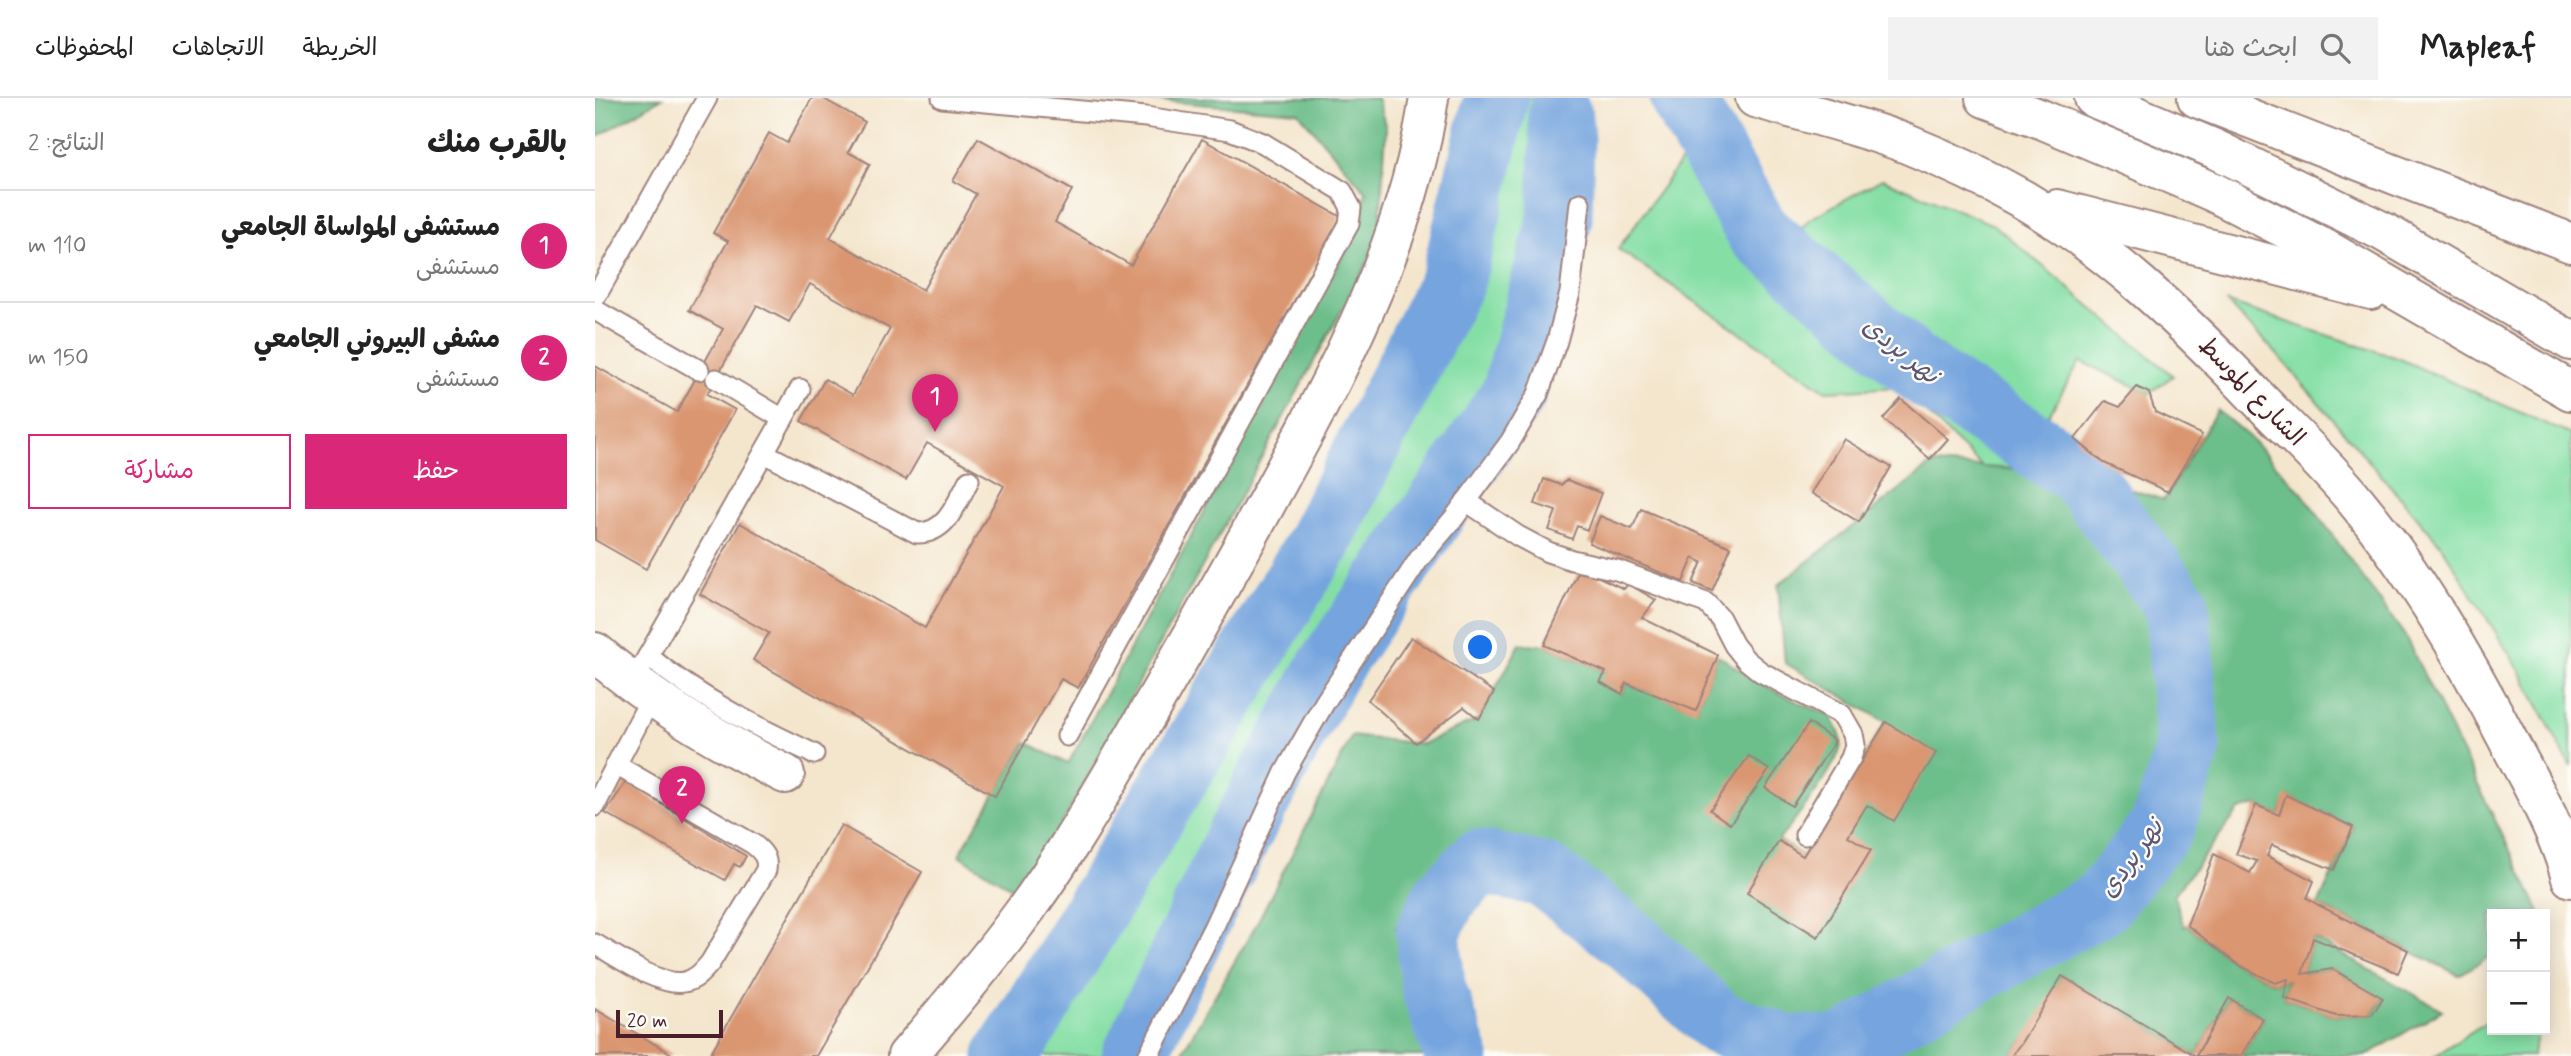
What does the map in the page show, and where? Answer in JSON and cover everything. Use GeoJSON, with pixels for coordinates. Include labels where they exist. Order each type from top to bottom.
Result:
{"type":"FeatureCollection","features":[{"type":"Feature","properties":{"kind":"main road"},"geometry":{"type":"LineString","coordinates":[[907,1056],[1014,926],[1053,869],[1096,803],[1179,662],[1259,516],[1317,409],[1373,292],[1396,232],[1412,179],[1429,98]]}},
{"type":"Feature","properties":{"kind":"main road","name":"الشارع الموسط"},"geometry":{"type":"LineString","coordinates":[[1755,98],[1905,143],[1966,169],[2024,200],[2080,236],[2163,303],[2355,499],[2451,639],[2494,713],[2532,785],[2566,859],[2571,878]]}},
{"type":"Feature","properties":{"kind":"main road"},"geometry":{"type":"LineString","coordinates":[[1985,98],[2213,192],[2327,250],[2571,391]]}},
{"type":"Feature","properties":{"kind":"main road"},"geometry":{"type":"LineString","coordinates":[[2094,98],[2215,149],[2384,232],[2571,341]]}},
{"type":"Feature","properties":{"kind":"main road"},"geometry":{"type":"LineString","coordinates":[[2215,149],[2213,105],[2571,243]]}},
{"type":"Feature","properties":{"kind":"main road"},"geometry":{"type":"LineString","coordinates":[[2024,200],[2419,303]]}},
{"type":"Feature","properties":{"kind":"main road"},"geometry":{"type":"LineString","coordinates":[[595,652],[644,679],[739,752],[799,764]]}},
{"type":"Feature","properties":{"kind":"lane"},"geometry":{"type":"LineString","coordinates":[[595,298],[708,98]]}},
{"type":"Feature","properties":{"kind":"lane"},"geometry":{"type":"LineString","coordinates":[[942,98],[1146,117],[1230,130],[1263,143],[1342,191],[1351,208],[1349,223],[1067,736]]}},
{"type":"Feature","properties":{"kind":"lane"},"geometry":{"type":"LineString","coordinates":[[1148,1056],[1214,926],[1285,772],[1325,702],[1419,559],[1510,442],[1538,394],[1557,341],[1570,293],[1580,203]]}},
{"type":"Feature","properties":{"kind":"lane"},"geometry":{"type":"LineString","coordinates":[[595,310],[783,419]]}},
{"type":"Feature","properties":{"kind":"lane"},"geometry":{"type":"LineString","coordinates":[[595,806],[616,765],[644,679],[800,389]]}},
{"type":"Feature","properties":{"kind":"lane"},"geometry":{"type":"LineString","coordinates":[[764,453],[917,533],[926,533],[942,525],[969,480]]}},
{"type":"Feature","properties":{"kind":"lane"},"geometry":{"type":"LineString","coordinates":[[1466,501],[1518,536],[1548,552],[1572,561],[1617,570],[1706,603],[1720,618],[1734,645],[1746,660],[1761,672],[1842,715],[1853,734],[1851,758],[1805,835]]}},
{"type":"Feature","properties":{"kind":"lane"},"geometry":{"type":"LineString","coordinates":[[595,944],[656,978],[671,983],[686,982],[700,975],[711,963],[767,863],[761,850],[753,844],[616,765]]}},
{"type":"Feature","properties":{"kind":"green space"},"geometry":{"type":"Polygon","coordinates":[[[595,98],[662,98],[595,138],[595,98]]]}},
{"type":"Feature","properties":{"kind":"green space"},"geometry":{"type":"Polygon","coordinates":[[[1125,98],[1377,98],[1386,128],[1379,242],[1023,895],[959,855],[1026,742],[1068,764],[1358,227],[1366,192],[1298,112],[1125,98]]]}},
{"type":"Feature","properties":{"kind":"green space"},"geometry":{"type":"Polygon","coordinates":[[[1518,98],[1540,98],[1557,218],[1507,393],[1334,651],[1244,822],[1128,1056],[1026,1056],[1329,558],[1465,281],[1518,98]]]}},
{"type":"Feature","properties":{"kind":"green space"},"geometry":{"type":"Polygon","coordinates":[[[1688,151],[1743,239],[1922,388],[1983,428],[2030,470],[1982,467],[1900,387],[1826,391],[1618,249],[1688,151]]]}},
{"type":"Feature","properties":{"kind":"green space"},"geometry":{"type":"Polygon","coordinates":[[[1882,179],[1994,225],[2173,376],[2149,393],[2080,361],[2043,425],[1795,235],[1810,219],[1882,179]]]}},
{"type":"Feature","properties":{"kind":"green space"},"geometry":{"type":"Polygon","coordinates":[[[2226,302],[2400,359],[2571,435],[2571,767],[2520,671],[2441,545],[2276,353],[2226,302]]]}},
{"type":"Feature","properties":{"kind":"green space"},"geometry":{"type":"Polygon","coordinates":[[[2217,410],[2248,436],[2302,493],[2405,636],[2539,909],[2487,909],[2487,958],[2459,975],[2318,905],[2353,827],[2287,796],[2279,815],[2256,805],[2239,810],[2174,895],[2184,927],[2187,925],[2237,964],[2275,983],[2288,979],[2284,998],[2336,1016],[2372,1015],[2383,999],[2332,969],[2302,974],[2313,938],[2442,1010],[2366,1056],[2241,1056],[2263,1019],[2229,998],[2196,1056],[2062,976],[2037,1022],[2011,1056],[1832,1056],[1840,1048],[1838,1040],[1777,1038],[1723,1012],[1588,889],[1535,861],[1496,851],[1446,864],[1396,927],[1418,1016],[1435,1056],[1182,1056],[1257,923],[1352,736],[1422,744],[1479,719],[1520,644],[1544,645],[1606,672],[1622,694],[1626,683],[1696,710],[1718,655],[1771,689],[1829,714],[1839,732],[1841,744],[1832,766],[1779,840],[1803,856],[1886,722],[1785,663],[1778,585],[1932,464],[2079,473],[2164,500],[2217,410]]]}},
{"type":"Feature","properties":{"kind":"green space"},"geometry":{"type":"Polygon","coordinates":[[[2487,1021],[2487,1035],[2538,1035],[2532,1056],[2435,1056],[2487,1021]]]}},
{"type":"Feature","properties":{"kind":"building"},"geometry":{"type":"Polygon","coordinates":[[[812,98],[822,98],[865,122],[848,152],[870,164],[830,238],[923,290],[976,194],[953,181],[978,138],[1072,190],[1055,222],[1131,265],[1202,139],[1341,217],[1078,688],[1061,679],[995,796],[753,660],[769,633],[700,594],[740,523],[925,628],[1004,486],[927,443],[906,480],[801,421],[825,379],[853,395],[890,329],[810,284],[789,322],[757,305],[707,394],[735,410],[646,569],[595,540],[595,366],[677,412],[723,329],[689,310],[728,241],[713,233],[769,133],[787,143],[812,98]]]}},
{"type":"Feature","properties":{"kind":"building"},"geometry":{"type":"Polygon","coordinates":[[[2137,387],[2149,393],[2155,412],[2202,435],[2168,492],[2104,463],[2075,439],[2105,401],[2120,407],[2137,387]]]}},
{"type":"Feature","properties":{"kind":"building"},"geometry":{"type":"Polygon","coordinates":[[[1901,399],[1948,439],[1930,459],[1883,419],[1901,399]]]}},
{"type":"Feature","properties":{"kind":"building"},"geometry":{"type":"Polygon","coordinates":[[[1844,439],[1891,467],[1859,522],[1811,493],[1844,439]]]}},
{"type":"Feature","properties":{"kind":"building"},"geometry":{"type":"Polygon","coordinates":[[[1544,479],[1561,485],[1567,480],[1601,493],[1587,530],[1577,526],[1572,539],[1549,530],[1556,511],[1535,504],[1544,479]]]}},
{"type":"Feature","properties":{"kind":"building"},"geometry":{"type":"Polygon","coordinates":[[[1641,509],[1731,547],[1712,591],[1693,583],[1702,562],[1693,558],[1683,582],[1589,543],[1600,516],[1632,529],[1641,509]]]}},
{"type":"Feature","properties":{"kind":"building"},"geometry":{"type":"Polygon","coordinates":[[[1580,568],[1624,589],[1628,584],[1656,600],[1642,618],[1718,655],[1696,711],[1626,683],[1622,694],[1600,682],[1606,672],[1544,645],[1580,568]]]}},
{"type":"Feature","properties":{"kind":"building"},"geometry":{"type":"Polygon","coordinates":[[[1411,637],[1494,692],[1479,719],[1464,707],[1416,743],[1368,700],[1411,637]]]}},
{"type":"Feature","properties":{"kind":"building"},"geometry":{"type":"Polygon","coordinates":[[[1886,722],[1936,753],[1894,821],[1867,805],[1848,836],[1871,850],[1818,937],[1747,893],[1779,841],[1803,856],[1886,722]]]}},
{"type":"Feature","properties":{"kind":"building"},"geometry":{"type":"Polygon","coordinates":[[[1809,723],[1835,741],[1792,806],[1765,788],[1809,723]]]}},
{"type":"Feature","properties":{"kind":"building"},"geometry":{"type":"Polygon","coordinates":[[[1749,756],[1769,770],[1730,824],[1710,810],[1749,756]]]}},
{"type":"Feature","properties":{"kind":"building"},"geometry":{"type":"Polygon","coordinates":[[[626,782],[746,856],[740,867],[734,864],[725,880],[605,813],[626,782]]]}},
{"type":"Feature","properties":{"kind":"building"},"geometry":{"type":"Polygon","coordinates":[[[2286,795],[2353,827],[2334,870],[2272,845],[2267,856],[2314,881],[2307,898],[2408,950],[2398,973],[2313,938],[2302,974],[2332,969],[2383,998],[2372,1015],[2336,1016],[2284,998],[2288,979],[2275,983],[2237,964],[2187,925],[2214,854],[2250,873],[2257,861],[2236,854],[2256,805],[2279,815],[2286,795]]]}},
{"type":"Feature","properties":{"kind":"building"},"geometry":{"type":"Polygon","coordinates":[[[841,825],[922,872],[816,1056],[709,1056],[841,825]]]}},
{"type":"Feature","properties":{"kind":"building"},"geometry":{"type":"Polygon","coordinates":[[[2062,976],[2196,1056],[2011,1056],[2062,976]]]}},
{"type":"Feature","properties":{"kind":"building"},"geometry":{"type":"Polygon","coordinates":[[[2229,998],[2263,1019],[2241,1056],[2196,1056],[2229,998]]]}},
{"type":"Feature","properties":{"kind":"building"},"geometry":{"type":"Polygon","coordinates":[[[595,1009],[675,1056],[595,1056],[595,1009]]]}},
{"type":"Feature","properties":{"kind":"waterway"},"geometry":{"type":"LineString","coordinates":[[1006,1056],[1318,544],[1453,279],[1496,98]]}},
{"type":"Feature","properties":{"kind":"waterway","name":"نهر بردى"},"geometry":{"type":"LineString","coordinates":[[1457,1056],[1433,987],[1428,932],[1445,897],[1479,862],[1544,875],[1627,938],[1719,1023],[1785,1047],[1840,1048],[2101,903],[2162,827],[2188,748],[2177,605],[2079,473],[1924,374],[1758,232],[1682,98]]}},
{"type":"Feature","properties":{"kind":"waterway"},"geometry":{"type":"LineString","coordinates":[[1134,1056],[1239,835],[1329,668],[1514,393],[1560,218],[1560,116]]}},
{"type":"Feature","properties":{"kind":"place","name":"مستشفى المواساة الجامعي"},"geometry":{"type":"Point","coordinates":[935,432]}},
{"type":"Feature","properties":{"kind":"place","name":"مشفى البيروني الجامعي"},"geometry":{"type":"Point","coordinates":[682,824]}}]}
